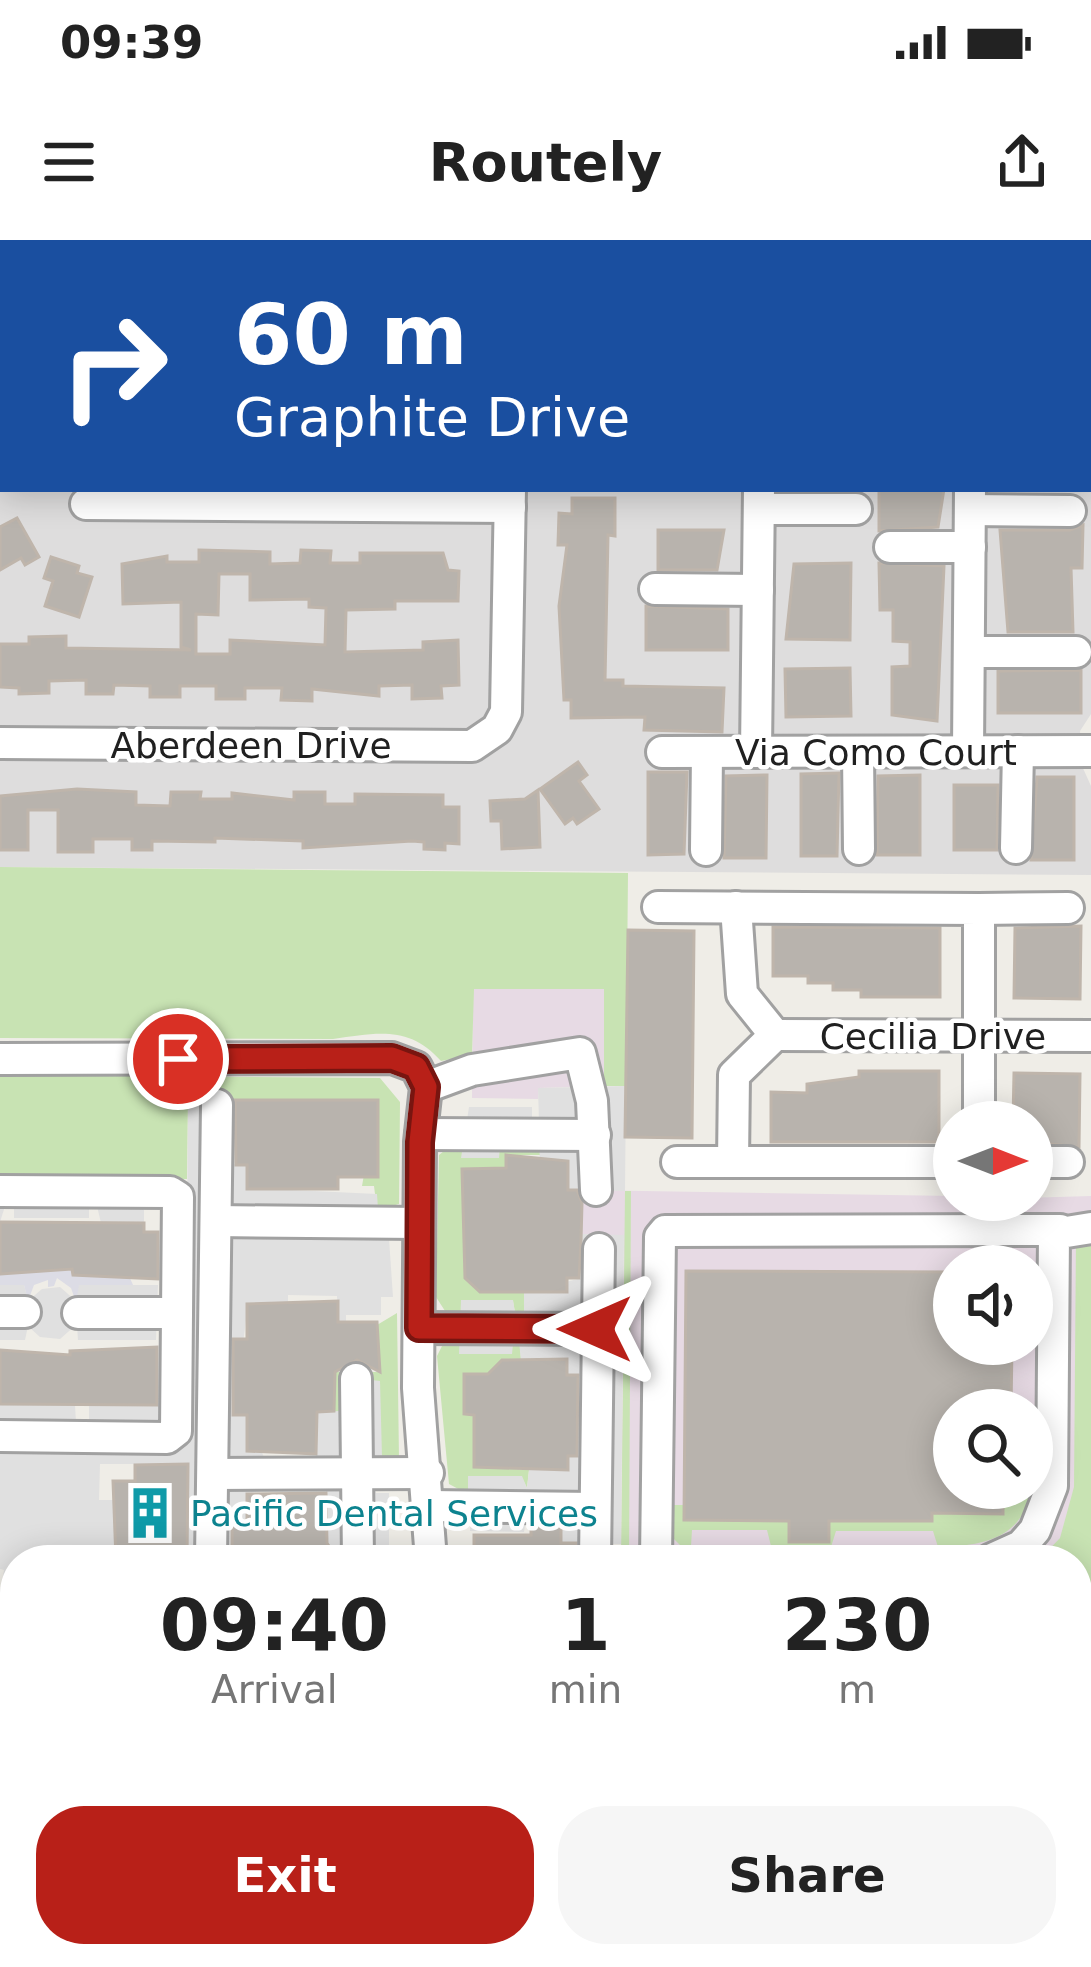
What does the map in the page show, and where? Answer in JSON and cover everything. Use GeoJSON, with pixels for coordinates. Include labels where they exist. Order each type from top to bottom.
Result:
{"type":"FeatureCollection","features":[{"type":"Feature","properties":{"kind":"street"},"geometry":{"type":"LineString","coordinates":[[86,504],[510,498]]}},
{"type":"Feature","properties":{"kind":"street","name":"Aberdeen Drive"},"geometry":{"type":"LineString","coordinates":[[0,743],[472,746],[497,730],[509,694],[510,498]]}},
{"type":"Feature","properties":{"kind":"street"},"geometry":{"type":"LineString","coordinates":[[756,752],[759,499],[856,509]]}},
{"type":"Feature","properties":{"kind":"street"},"geometry":{"type":"LineString","coordinates":[[968,751],[970,500],[1070,511]]}},
{"type":"Feature","properties":{"kind":"street"},"geometry":{"type":"LineString","coordinates":[[890,547],[970,547]]}},
{"type":"Feature","properties":{"kind":"street"},"geometry":{"type":"LineString","coordinates":[[655,589],[758,590]]}},
{"type":"Feature","properties":{"kind":"street"},"geometry":{"type":"LineString","coordinates":[[969,652],[1076,652]]}},
{"type":"Feature","properties":{"kind":"street"},"geometry":{"type":"LineString","coordinates":[[1016,848],[1018,751]]}},
{"type":"Feature","properties":{"kind":"street","name":"Via Como Court"},"geometry":{"type":"LineString","coordinates":[[662,752],[1091,751]]}},
{"type":"Feature","properties":{"kind":"street"},"geometry":{"type":"LineString","coordinates":[[706,752],[706,850]]}},
{"type":"Feature","properties":{"kind":"street"},"geometry":{"type":"LineString","coordinates":[[858,752],[859,849]]}},
{"type":"Feature","properties":{"kind":"street"},"geometry":{"type":"LineString","coordinates":[[658,907],[1068,908]]}},
{"type":"Feature","properties":{"kind":"street"},"geometry":{"type":"LineString","coordinates":[[733,1162],[734,1075],[776,1036],[742,994],[736,908]]}},
{"type":"Feature","properties":{"kind":"street"},"geometry":{"type":"LineString","coordinates":[[979,1101],[980,909]]}},
{"type":"Feature","properties":{"kind":"street","name":"Cecilia Drive"},"geometry":{"type":"LineString","coordinates":[[776,1036],[1091,1036]]}},
{"type":"Feature","properties":{"kind":"street"},"geometry":{"type":"LineString","coordinates":[[0,1059],[392,1058],[421,1077],[580,1053],[595,1135],[596,1190]]}},
{"type":"Feature","properties":{"kind":"street"},"geometry":{"type":"LineString","coordinates":[[421,1077],[418,1388],[430,1545]]}},
{"type":"Feature","properties":{"kind":"street"},"geometry":{"type":"LineString","coordinates":[[211,1545],[217,1105]]}},
{"type":"Feature","properties":{"kind":"street"},"geometry":{"type":"LineString","coordinates":[[421,1135],[595,1135]]}},
{"type":"Feature","properties":{"kind":"street"},"geometry":{"type":"LineString","coordinates":[[676,1162],[933,1162]]}},
{"type":"Feature","properties":{"kind":"street"},"geometry":{"type":"LineString","coordinates":[[1053,1162],[1068,1162]]}},
{"type":"Feature","properties":{"kind":"street"},"geometry":{"type":"LineString","coordinates":[[0,1191],[176,1194],[177,1313],[172,1436],[0,1436]]}},
{"type":"Feature","properties":{"kind":"street"},"geometry":{"type":"LineString","coordinates":[[216,1221],[419,1223]]}},
{"type":"Feature","properties":{"kind":"street"},"geometry":{"type":"LineString","coordinates":[[656,1545],[660,1237],[665,1231],[1076,1229]]}},
{"type":"Feature","properties":{"kind":"street"},"geometry":{"type":"LineString","coordinates":[[1022,1545],[1048,1504],[1053,1244],[1076,1229]]}},
{"type":"Feature","properties":{"kind":"street"},"geometry":{"type":"LineString","coordinates":[[595,1545],[599,1249]]}},
{"type":"Feature","properties":{"kind":"street"},"geometry":{"type":"LineString","coordinates":[[78,1313],[177,1313]]}},
{"type":"Feature","properties":{"kind":"street"},"geometry":{"type":"LineString","coordinates":[[419,1328],[595,1329]]}},
{"type":"Feature","properties":{"kind":"street"},"geometry":{"type":"LineString","coordinates":[[356,1379],[358,1545]]}},
{"type":"Feature","properties":{"kind":"street"},"geometry":{"type":"LineString","coordinates":[[213,1474],[428,1473]]}},
{"type":"Feature","properties":{"kind":"street"},"geometry":{"type":"LineString","coordinates":[[430,1506],[595,1508]]}},
{"type":"Feature","properties":{"kind":"shaded area"},"geometry":{"type":"Polygon","coordinates":[[[0,492],[1091,492],[1091,714],[1080,731],[1082,766],[1091,786],[1091,875],[0,867],[0,492]]]}},
{"type":"Feature","properties":{"kind":"shaded area"},"geometry":{"type":"Polygon","coordinates":[[[473,989],[604,989],[604,1086],[539,1088],[538,1099],[472,1098],[473,989]]]}},
{"type":"Feature","properties":{"kind":"shaded area"},"geometry":{"type":"Polygon","coordinates":[[[626,1086],[625,1191],[568,1190],[540,1161],[539,1145],[500,1146],[499,1158],[461,1158],[469,1107],[532,1107],[532,1121],[539,1122],[538,1088],[626,1086]]]}},
{"type":"Feature","properties":{"kind":"shaded area"},"geometry":{"type":"Polygon","coordinates":[[[233,1099],[233,1164],[247,1165],[248,1188],[377,1194],[378,1209],[388,1224],[393,1297],[381,1297],[381,1315],[346,1315],[346,1322],[338,1321],[337,1296],[288,1295],[288,1304],[248,1304],[234,1415],[247,1415],[265,1460],[340,1459],[316,1456],[317,1412],[339,1411],[339,1376],[380,1381],[382,1457],[366,1457],[376,1493],[389,1493],[389,1545],[329,1545],[326,1490],[265,1490],[247,1494],[247,1521],[232,1521],[232,1545],[187,1545],[188,1464],[100,1464],[99,1500],[113,1500],[115,1545],[0,1545],[0,1404],[60,1399],[60,1405],[75,1405],[76,1422],[89,1421],[89,1405],[186,1404],[188,1100],[233,1099]]]}},
{"type":"Feature","properties":{"kind":"shaded area"},"geometry":{"type":"Polygon","coordinates":[[[0,1178],[144,1179],[144,1223],[101,1223],[97,1206],[89,1206],[89,1218],[14,1218],[14,1206],[6,1203],[0,1222],[0,1178]]]}},
{"type":"Feature","properties":{"kind":"shaded area"},"geometry":{"type":"Polygon","coordinates":[[[582,1190],[933,1196],[933,1221],[1053,1221],[1053,1197],[1091,1196],[1091,1545],[621,1545],[624,1236],[581,1234],[582,1190]]]}},
{"type":"Feature","properties":{"kind":"shaded area"},"geometry":{"type":"Polygon","coordinates":[[[581,1234],[624,1235],[621,1544],[561,1543],[561,1518],[526,1519],[524,1532],[470,1531],[470,1518],[461,1516],[458,1491],[468,1490],[468,1476],[522,1476],[527,1488],[529,1470],[567,1470],[568,1456],[582,1456],[582,1376],[567,1375],[567,1359],[521,1360],[519,1342],[513,1344],[512,1354],[459,1354],[461,1300],[513,1300],[515,1313],[524,1313],[524,1292],[582,1278],[581,1234]]]}},
{"type":"Feature","properties":{"kind":"shaded area"},"geometry":{"type":"Polygon","coordinates":[[[57,1269],[129,1276],[133,1285],[79,1285],[76,1302],[71,1288],[57,1278],[54,1286],[48,1287],[48,1280],[34,1285],[28,1301],[24,1285],[0,1285],[0,1274],[57,1269]]]}},
{"type":"Feature","properties":{"kind":"shaded area"},"geometry":{"type":"Polygon","coordinates":[[[0,1285],[24,1285],[28,1301],[42,1289],[60,1287],[76,1301],[78,1285],[158,1285],[156,1340],[78,1340],[77,1324],[60,1339],[40,1337],[28,1326],[25,1340],[0,1340],[0,1285]]]}},
{"type":"Feature","properties":{"kind":"green space"},"geometry":{"type":"Polygon","coordinates":[[[0,867],[628,873],[626,1086],[604,1086],[604,989],[474,989],[472,1055],[441,1061],[417,1042],[392,1034],[333,1039],[0,1038],[0,867]]]}},
{"type":"Feature","properties":{"kind":"green space"},"geometry":{"type":"Polygon","coordinates":[[[0,1075],[380,1078],[400,1102],[399,1204],[377,1210],[374,1186],[362,1186],[377,1100],[188,1100],[187,1179],[0,1178],[0,1075]]]}},
{"type":"Feature","properties":{"kind":"green space"},"geometry":{"type":"Polygon","coordinates":[[[540,1145],[540,1155],[506,1155],[506,1168],[462,1169],[465,1278],[480,1291],[524,1292],[524,1314],[515,1313],[513,1301],[461,1300],[461,1315],[447,1314],[436,1297],[439,1155],[449,1147],[540,1145]]]}},
{"type":"Feature","properties":{"kind":"green space"},"geometry":{"type":"Polygon","coordinates":[[[625,1191],[631,1191],[629,1545],[621,1545],[625,1191]]]}},
{"type":"Feature","properties":{"kind":"green space"},"geometry":{"type":"Polygon","coordinates":[[[1076,1239],[1091,1242],[1091,1545],[1053,1545],[1060,1538],[1074,1487],[1076,1239]]]}},
{"type":"Feature","properties":{"kind":"green space"},"geometry":{"type":"Polygon","coordinates":[[[397,1313],[399,1460],[365,1461],[382,1456],[334,1411],[335,1372],[379,1372],[377,1325],[397,1313]]]}},
{"type":"Feature","properties":{"kind":"green space"},"geometry":{"type":"Polygon","coordinates":[[[460,1340],[460,1354],[520,1342],[521,1360],[502,1360],[488,1374],[464,1374],[464,1414],[474,1415],[473,1466],[529,1470],[527,1488],[521,1476],[464,1492],[449,1484],[437,1356],[444,1342],[460,1340]]]}},
{"type":"Feature","properties":{"kind":"green space"},"geometry":{"type":"Polygon","coordinates":[[[668,1505],[684,1505],[685,1520],[931,1521],[932,1513],[1002,1514],[1002,1509],[1026,1509],[1003,1534],[964,1545],[937,1545],[933,1531],[836,1531],[832,1545],[771,1545],[767,1530],[692,1530],[691,1545],[680,1545],[667,1532],[668,1505]]]}},
{"type":"Feature","properties":{"kind":"building"},"geometry":{"type":"Polygon","coordinates":[[[879,492],[944,492],[938,527],[879,531],[879,492]]]}},
{"type":"Feature","properties":{"kind":"building"},"geometry":{"type":"Polygon","coordinates":[[[572,498],[615,498],[615,536],[608,535],[605,680],[623,680],[623,686],[724,688],[722,732],[644,730],[645,717],[571,718],[571,700],[564,700],[559,606],[567,545],[558,545],[559,513],[572,514],[572,498]]]}},
{"type":"Feature","properties":{"kind":"building"},"geometry":{"type":"Polygon","coordinates":[[[17,518],[39,557],[25,565],[21,558],[0,570],[0,527],[17,518]]]}},
{"type":"Feature","properties":{"kind":"building"},"geometry":{"type":"Polygon","coordinates":[[[1083,525],[1082,568],[1071,568],[1073,632],[1008,632],[1000,530],[1070,530],[1083,525]]]}},
{"type":"Feature","properties":{"kind":"building"},"geometry":{"type":"Polygon","coordinates":[[[658,530],[724,530],[717,570],[658,570],[658,530]]]}},
{"type":"Feature","properties":{"kind":"building"},"geometry":{"type":"Polygon","coordinates":[[[199,550],[270,552],[270,564],[300,563],[301,550],[331,551],[330,563],[360,563],[360,553],[443,553],[448,570],[459,571],[458,601],[395,601],[395,609],[346,610],[345,652],[423,650],[423,642],[458,640],[459,685],[441,686],[442,698],[412,699],[412,685],[379,686],[379,696],[312,689],[312,701],[281,700],[282,688],[245,688],[245,699],[216,699],[216,686],[180,686],[180,697],[150,697],[150,686],[114,685],[113,694],[86,694],[86,680],[49,681],[49,693],[19,694],[19,688],[0,687],[0,644],[29,644],[29,637],[66,636],[66,648],[191,650],[181,647],[181,602],[123,604],[122,564],[167,556],[167,562],[199,562],[199,550]],[[219,574],[218,615],[196,614],[196,654],[230,654],[230,640],[325,645],[326,608],[309,607],[309,599],[250,600],[250,574],[219,574]]]}},
{"type":"Feature","properties":{"kind":"building"},"geometry":{"type":"Polygon","coordinates":[[[51,557],[79,566],[77,573],[92,577],[79,617],[45,606],[53,581],[44,578],[51,557]]]}},
{"type":"Feature","properties":{"kind":"building"},"geometry":{"type":"Polygon","coordinates":[[[851,563],[850,640],[786,639],[794,564],[851,563]]]}},
{"type":"Feature","properties":{"kind":"building"},"geometry":{"type":"Polygon","coordinates":[[[879,563],[944,566],[937,721],[892,715],[892,667],[910,666],[910,642],[893,641],[893,610],[880,610],[879,563]]]}},
{"type":"Feature","properties":{"kind":"building"},"geometry":{"type":"Polygon","coordinates":[[[646,606],[728,609],[728,650],[646,650],[646,606]]]}},
{"type":"Feature","properties":{"kind":"building"},"geometry":{"type":"Polygon","coordinates":[[[850,668],[851,716],[786,717],[785,669],[850,668]]]}},
{"type":"Feature","properties":{"kind":"building"},"geometry":{"type":"Polygon","coordinates":[[[1081,670],[1081,713],[998,713],[998,671],[1081,670]]]}},
{"type":"Feature","properties":{"kind":"building"},"geometry":{"type":"Polygon","coordinates":[[[578,762],[587,775],[579,781],[599,809],[577,824],[573,818],[565,824],[540,789],[578,762]]]}},
{"type":"Feature","properties":{"kind":"building"},"geometry":{"type":"Polygon","coordinates":[[[648,772],[687,772],[684,854],[648,855],[648,772]]]}},
{"type":"Feature","properties":{"kind":"building"},"geometry":{"type":"Polygon","coordinates":[[[839,773],[837,856],[801,856],[801,774],[839,773]]]}},
{"type":"Feature","properties":{"kind":"building"},"geometry":{"type":"Polygon","coordinates":[[[767,775],[766,858],[724,858],[726,776],[767,775]]]}},
{"type":"Feature","properties":{"kind":"building"},"geometry":{"type":"Polygon","coordinates":[[[920,775],[920,855],[877,855],[878,776],[920,775]]]}},
{"type":"Feature","properties":{"kind":"building"},"geometry":{"type":"Polygon","coordinates":[[[1037,777],[1074,777],[1074,860],[1031,860],[1037,777]]]}},
{"type":"Feature","properties":{"kind":"building"},"geometry":{"type":"Polygon","coordinates":[[[954,785],[998,785],[997,850],[954,850],[954,785]]]}},
{"type":"Feature","properties":{"kind":"building"},"geometry":{"type":"Polygon","coordinates":[[[77,789],[136,792],[136,805],[170,806],[171,792],[201,792],[200,799],[232,799],[232,793],[294,800],[294,792],[325,792],[325,804],[355,804],[355,794],[443,795],[443,807],[459,807],[459,844],[445,843],[445,850],[424,849],[424,842],[412,841],[303,848],[303,841],[215,838],[215,842],[152,841],[152,850],[132,850],[132,839],[93,839],[93,852],[58,852],[58,810],[28,810],[28,850],[0,850],[0,796],[77,789]]]}},
{"type":"Feature","properties":{"kind":"building"},"geometry":{"type":"Polygon","coordinates":[[[538,790],[540,847],[502,849],[501,821],[491,821],[490,801],[525,799],[538,790]]]}},
{"type":"Feature","properties":{"kind":"building"},"geometry":{"type":"Polygon","coordinates":[[[1081,926],[1080,999],[1014,998],[1015,928],[1081,926]]]}},
{"type":"Feature","properties":{"kind":"building"},"geometry":{"type":"Polygon","coordinates":[[[773,927],[940,928],[940,997],[861,997],[861,990],[833,990],[833,983],[808,983],[808,976],[773,976],[773,927]]]}},
{"type":"Feature","properties":{"kind":"building"},"geometry":{"type":"Polygon","coordinates":[[[628,930],[694,931],[692,1138],[625,1137],[628,930]]]}},
{"type":"Feature","properties":{"kind":"building"},"geometry":{"type":"Polygon","coordinates":[[[859,1071],[939,1071],[933,1142],[771,1142],[771,1092],[807,1093],[807,1084],[859,1077],[859,1071]]]}},
{"type":"Feature","properties":{"kind":"building"},"geometry":{"type":"Polygon","coordinates":[[[1014,1073],[1080,1074],[1079,1147],[1053,1144],[1053,1101],[1013,1101],[1014,1073]]]}},
{"type":"Feature","properties":{"kind":"building"},"geometry":{"type":"Polygon","coordinates":[[[235,1100],[378,1100],[378,1177],[338,1177],[338,1189],[247,1189],[247,1165],[236,1165],[235,1100]]]}},
{"type":"Feature","properties":{"kind":"building"},"geometry":{"type":"Polygon","coordinates":[[[506,1155],[568,1161],[568,1190],[577,1190],[582,1203],[579,1278],[567,1278],[567,1292],[480,1292],[465,1278],[462,1169],[506,1168],[506,1155]]]}},
{"type":"Feature","properties":{"kind":"building"},"geometry":{"type":"Polygon","coordinates":[[[0,1222],[144,1223],[144,1232],[158,1232],[158,1279],[73,1275],[72,1269],[0,1274],[0,1222]]]}},
{"type":"Feature","properties":{"kind":"building"},"geometry":{"type":"Polygon","coordinates":[[[686,1271],[933,1272],[933,1365],[1012,1365],[1011,1389],[933,1389],[933,1509],[1003,1509],[1003,1514],[932,1513],[932,1521],[829,1521],[829,1542],[789,1542],[789,1521],[684,1520],[686,1271]]]}},
{"type":"Feature","properties":{"kind":"building"},"geometry":{"type":"Polygon","coordinates":[[[338,1301],[338,1322],[377,1322],[380,1372],[357,1360],[335,1372],[334,1411],[317,1412],[316,1454],[247,1451],[247,1415],[233,1415],[233,1339],[247,1339],[247,1304],[338,1301]]]}},
{"type":"Feature","properties":{"kind":"building"},"geometry":{"type":"Polygon","coordinates":[[[157,1347],[157,1405],[0,1404],[0,1350],[70,1355],[70,1351],[157,1347]]]}},
{"type":"Feature","properties":{"kind":"building"},"geometry":{"type":"Polygon","coordinates":[[[567,1359],[567,1375],[578,1375],[577,1456],[568,1456],[568,1470],[474,1467],[474,1415],[464,1414],[464,1374],[488,1374],[502,1360],[567,1359]]]}},
{"type":"Feature","properties":{"kind":"building","name":"Pacific Dental Services"},"geometry":{"type":"Polygon","coordinates":[[[188,1464],[187,1545],[115,1545],[113,1481],[135,1481],[135,1465],[188,1464]]]}},
{"type":"Feature","properties":{"kind":"building"},"geometry":{"type":"Polygon","coordinates":[[[326,1493],[328,1545],[232,1545],[232,1521],[247,1521],[247,1494],[326,1493]]]}},
{"type":"Feature","properties":{"kind":"building"},"geometry":{"type":"Polygon","coordinates":[[[531,1527],[561,1527],[561,1543],[576,1545],[474,1545],[474,1535],[531,1535],[531,1527]]]}},
{"type":"Feature","properties":{"kind":"place","name":"Pacific Dental Services"},"geometry":{"type":"Point","coordinates":[150,1513]}},
{"type":"Feature","properties":{"kind":"route"},"geometry":{"type":"LineString","coordinates":[[178,1059],[392,1058],[416,1067],[426,1087],[420,1142],[419,1328],[595,1329]]}}]}
